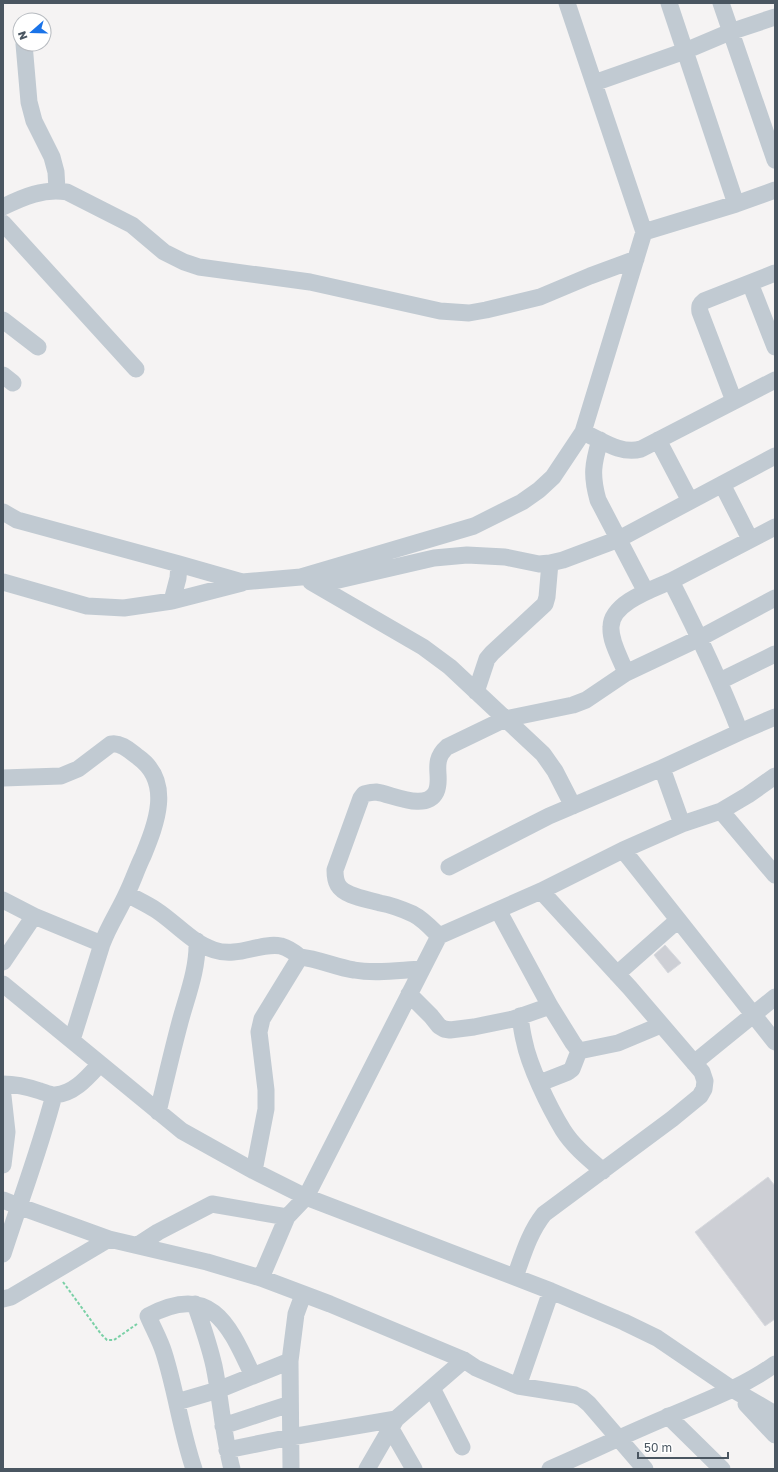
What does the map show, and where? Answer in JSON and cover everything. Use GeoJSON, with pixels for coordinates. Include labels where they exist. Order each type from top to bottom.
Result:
{"type":"FeatureCollection","features":[{"type":"Feature","properties":{"kind":"street"},"geometry":{"type":"LineString","coordinates":[[3,582],[87,606],[124,608],[172,601],[242,582],[301,577],[474,526],[515,506],[539,490],[553,477],[583,432],[644,232],[567,3]]}},
{"type":"Feature","properties":{"kind":"street"},"geometry":{"type":"LineString","coordinates":[[669,3],[736,204]]}},
{"type":"Feature","properties":{"kind":"street"},"geometry":{"type":"LineString","coordinates":[[722,3],[730,32],[775,160]]}},
{"type":"Feature","properties":{"kind":"street"},"geometry":{"type":"LineString","coordinates":[[594,82],[685,51],[730,32],[775,17],[771,3]]}},
{"type":"Feature","properties":{"kind":"street"},"geometry":{"type":"LineString","coordinates":[[25,52],[29,102],[34,120],[52,157],[56,172],[57,190]]}},
{"type":"Feature","properties":{"kind":"street"},"geometry":{"type":"LineString","coordinates":[[3,207],[45,191],[57,190],[67,192],[78,196],[96,208],[132,226],[164,252],[198,267],[310,282],[440,311],[469,313],[540,297],[636,259]]}},
{"type":"Feature","properties":{"kind":"street"},"geometry":{"type":"LineString","coordinates":[[644,232],[736,204],[775,190]]}},
{"type":"Feature","properties":{"kind":"street"},"geometry":{"type":"LineString","coordinates":[[3,223],[136,368]]}},
{"type":"Feature","properties":{"kind":"street"},"geometry":{"type":"LineString","coordinates":[[734,401],[700,312],[700,304],[704,301],[775,273]]}},
{"type":"Feature","properties":{"kind":"street"},"geometry":{"type":"LineString","coordinates":[[750,283],[775,347]]}},
{"type":"Feature","properties":{"kind":"street"},"geometry":{"type":"LineString","coordinates":[[3,320],[38,347]]}},
{"type":"Feature","properties":{"kind":"street"},"geometry":{"type":"LineString","coordinates":[[583,432],[624,450],[633,451],[641,449],[775,380]]}},
{"type":"Feature","properties":{"kind":"street"},"geometry":{"type":"LineString","coordinates":[[600,440],[594,468],[593,484],[598,500],[646,592]]}},
{"type":"Feature","properties":{"kind":"street"},"geometry":{"type":"LineString","coordinates":[[658,440],[690,501]]}},
{"type":"Feature","properties":{"kind":"street"},"geometry":{"type":"LineString","coordinates":[[317,585],[434,558],[467,555],[505,557],[539,564],[563,560],[619,539],[775,456]]}},
{"type":"Feature","properties":{"kind":"street"},"geometry":{"type":"LineString","coordinates":[[722,484],[750,539]]}},
{"type":"Feature","properties":{"kind":"street"},"geometry":{"type":"LineString","coordinates":[[3,512],[17,520],[242,582]]}},
{"type":"Feature","properties":{"kind":"street"},"geometry":{"type":"LineString","coordinates":[[626,673],[612,640],[610,626],[619,608],[646,592],[672,581],[775,526]]}},
{"type":"Feature","properties":{"kind":"street"},"geometry":{"type":"LineString","coordinates":[[476,692],[487,659],[545,604],[550,563]]}},
{"type":"Feature","properties":{"kind":"street"},"geometry":{"type":"LineString","coordinates":[[172,601],[178,578],[179,564]]}},
{"type":"Feature","properties":{"kind":"street"},"geometry":{"type":"LineString","coordinates":[[301,577],[422,647],[450,667],[543,754],[555,771],[573,806]]}},
{"type":"Feature","properties":{"kind":"street"},"geometry":{"type":"LineString","coordinates":[[672,581],[720,681],[740,732]]}},
{"type":"Feature","properties":{"kind":"street"},"geometry":{"type":"LineString","coordinates":[[439,936],[426,922],[415,915],[387,905],[362,899],[344,891],[338,885],[335,878],[335,870],[361,798],[364,794],[375,792],[417,802],[426,801],[433,797],[437,791],[441,752],[454,743],[505,718],[573,705],[586,700],[626,673],[700,638],[775,598]]}},
{"type":"Feature","properties":{"kind":"street"},"geometry":{"type":"LineString","coordinates":[[720,681],[775,654]]}},
{"type":"Feature","properties":{"kind":"street"},"geometry":{"type":"LineString","coordinates":[[449,867],[549,816],[662,768],[775,717]]}},
{"type":"Feature","properties":{"kind":"street"},"geometry":{"type":"LineString","coordinates":[[3,778],[61,776],[78,769],[111,744],[116,743],[145,762],[155,776],[158,791],[158,812],[154,829],[127,894],[110,924],[102,944],[72,1040]]}},
{"type":"Feature","properties":{"kind":"street"},"geometry":{"type":"LineString","coordinates":[[662,768],[682,824]]}},
{"type":"Feature","properties":{"kind":"street"},"geometry":{"type":"LineString","coordinates":[[261,1278],[287,1217],[306,1197],[439,936],[542,891],[623,850],[682,824],[721,810],[748,795],[775,776]]}},
{"type":"Feature","properties":{"kind":"street"},"geometry":{"type":"LineString","coordinates":[[721,810],[775,875]]}},
{"type":"Feature","properties":{"kind":"street"},"geometry":{"type":"LineString","coordinates":[[623,850],[775,1042]]}},
{"type":"Feature","properties":{"kind":"street"},"geometry":{"type":"LineString","coordinates":[[515,1277],[535,1225],[544,1214],[603,1172],[700,1096],[704,1089],[705,1081],[702,1072],[661,1024],[542,891]]}},
{"type":"Feature","properties":{"kind":"street"},"geometry":{"type":"LineString","coordinates":[[127,894],[156,910],[197,942],[213,950],[225,953],[281,946],[291,950],[300,957],[316,959],[353,970],[368,972],[422,969]]}},
{"type":"Feature","properties":{"kind":"street"},"geometry":{"type":"LineString","coordinates":[[3,900],[34,916],[102,944]]}},
{"type":"Feature","properties":{"kind":"street"},"geometry":{"type":"LineString","coordinates":[[498,910],[550,1006],[579,1051]]}},
{"type":"Feature","properties":{"kind":"street"},"geometry":{"type":"LineString","coordinates":[[3,962],[34,916]]}},
{"type":"Feature","properties":{"kind":"street"},"geometry":{"type":"LineString","coordinates":[[617,974],[678,920]]}},
{"type":"Feature","properties":{"kind":"street"},"geometry":{"type":"LineString","coordinates":[[158,1112],[194,973],[197,956],[197,942]]}},
{"type":"Feature","properties":{"kind":"street"},"geometry":{"type":"LineString","coordinates":[[254,1172],[266,1109],[266,1090],[259,1032],[262,1020],[300,957]]}},
{"type":"Feature","properties":{"kind":"street"},"geometry":{"type":"LineString","coordinates":[[3,984],[182,1131],[254,1172],[306,1197],[584,1304],[657,1338],[732,1389],[775,1414]]}},
{"type":"Feature","properties":{"kind":"street"},"geometry":{"type":"LineString","coordinates":[[409,994],[444,1029],[450,1030],[474,1027],[520,1016],[550,1006]]}},
{"type":"Feature","properties":{"kind":"street"},"geometry":{"type":"LineString","coordinates":[[694,1063],[752,1014],[775,997]]}},
{"type":"Feature","properties":{"kind":"street"},"geometry":{"type":"LineString","coordinates":[[520,1016],[524,1041],[530,1062],[564,1130],[583,1153],[603,1172]]}},
{"type":"Feature","properties":{"kind":"street"},"geometry":{"type":"LineString","coordinates":[[579,1051],[618,1043],[661,1024]]}},
{"type":"Feature","properties":{"kind":"street"},"geometry":{"type":"LineString","coordinates":[[540,1083],[568,1072],[572,1068],[579,1051]]}},
{"type":"Feature","properties":{"kind":"street"},"geometry":{"type":"LineString","coordinates":[[3,1084],[14,1084],[54,1095],[66,1092],[86,1080],[100,1064]]}},
{"type":"Feature","properties":{"kind":"street"},"geometry":{"type":"LineString","coordinates":[[3,1254],[10,1203],[32,1169],[54,1095]]}},
{"type":"Feature","properties":{"kind":"street"},"geometry":{"type":"LineString","coordinates":[[3,1096],[7,1132],[3,1165]]}},
{"type":"Feature","properties":{"kind":"street"},"geometry":{"type":"LineString","coordinates":[[10,1203],[109,1239],[207,1262],[261,1278],[330,1304],[464,1360],[476,1368],[518,1386],[572,1394],[582,1398],[589,1404],[645,1469]]}},
{"type":"Feature","properties":{"kind":"street"},"geometry":{"type":"LineString","coordinates":[[138,1245],[158,1232],[212,1204],[287,1217]]}},
{"type":"Feature","properties":{"kind":"street"},"geometry":{"type":"LineString","coordinates":[[3,1299],[11,1297],[109,1239]]}},
{"type":"Feature","properties":{"kind":"street"},"geometry":{"type":"LineString","coordinates":[[518,1386],[551,1291]]}},
{"type":"Feature","properties":{"kind":"street"},"geometry":{"type":"LineString","coordinates":[[291,1469],[290,1361],[296,1314],[303,1295]]}},
{"type":"Feature","properties":{"kind":"street"},"geometry":{"type":"LineString","coordinates":[[194,1469],[180,1423],[177,1402],[163,1351],[148,1316],[163,1308],[177,1304],[194,1304],[209,1309],[221,1318],[238,1345],[253,1376]]}},
{"type":"Feature","properties":{"kind":"street"},"geometry":{"type":"LineString","coordinates":[[194,1304],[206,1335],[214,1365],[227,1450],[232,1469]]}},
{"type":"Feature","properties":{"kind":"street"},"geometry":{"type":"LineString","coordinates":[[367,1469],[393,1424],[464,1360]]}},
{"type":"Feature","properties":{"kind":"street"},"geometry":{"type":"LineString","coordinates":[[177,1402],[218,1390],[290,1361]]}},
{"type":"Feature","properties":{"kind":"street"},"geometry":{"type":"LineString","coordinates":[[550,1469],[573,1465],[618,1438],[732,1389],[775,1364]]}},
{"type":"Feature","properties":{"kind":"street"},"geometry":{"type":"LineString","coordinates":[[432,1388],[462,1447]]}},
{"type":"Feature","properties":{"kind":"street"},"geometry":{"type":"LineString","coordinates":[[732,1389],[775,1434]]}},
{"type":"Feature","properties":{"kind":"street"},"geometry":{"type":"LineString","coordinates":[[223,1426],[290,1404]]}},
{"type":"Feature","properties":{"kind":"street"},"geometry":{"type":"LineString","coordinates":[[668,1416],[722,1469]]}},
{"type":"Feature","properties":{"kind":"street"},"geometry":{"type":"LineString","coordinates":[[227,1450],[291,1437],[393,1424]]}},
{"type":"Feature","properties":{"kind":"street"},"geometry":{"type":"LineString","coordinates":[[393,1424],[414,1469]]}},
{"type":"Feature","properties":{"kind":"path"},"geometry":{"type":"LineString","coordinates":[[55,1272],[107,1340],[114,1340],[148,1316]]}},
{"type":"Feature","properties":{"kind":"building"},"geometry":{"type":"Polygon","coordinates":[[[665,945],[681,963],[668,973],[654,955],[665,945]]]}},
{"type":"Feature","properties":{"kind":"building"},"geometry":{"type":"Polygon","coordinates":[[[768,1177],[775,1186],[775,1319],[765,1326],[695,1232],[768,1177]]]}}]}
